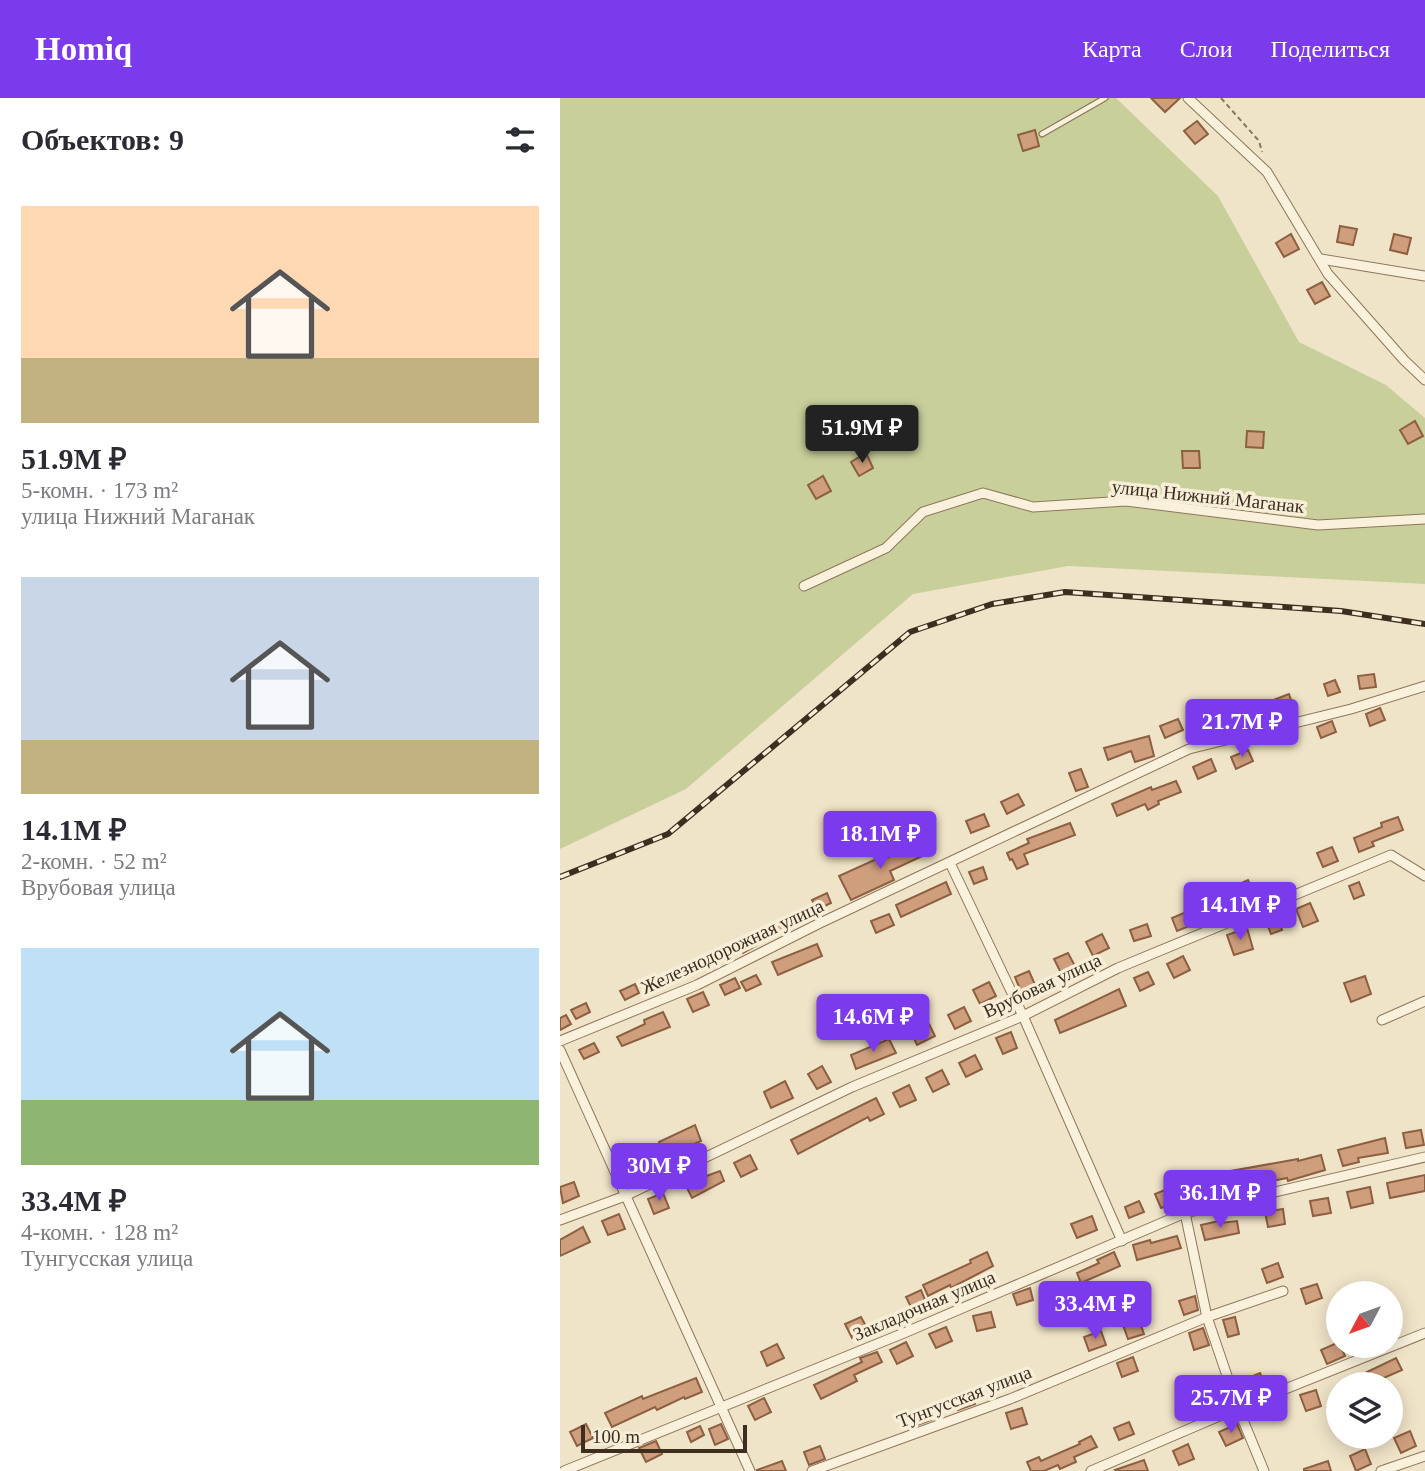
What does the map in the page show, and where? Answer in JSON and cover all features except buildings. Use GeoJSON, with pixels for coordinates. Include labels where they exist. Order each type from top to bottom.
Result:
{"type":"FeatureCollection","features":[{"type":"Feature","properties":{"kind":"street"},"geometry":{"type":"LineString","coordinates":[[1188,98],[1267,172],[1328,274],[1425,380]]}},
{"type":"Feature","properties":{"kind":"street"},"geometry":{"type":"LineString","coordinates":[[1321,259],[1425,276]]}},
{"type":"Feature","properties":{"kind":"street","name":"улица Нижний Маганак"},"geometry":{"type":"LineString","coordinates":[[804,586],[886,548],[923,512],[983,493],[1033,507],[1126,501],[1318,525],[1425,519]]}},
{"type":"Feature","properties":{"kind":"street","name":"Железнодорожная улица"},"geometry":{"type":"LineString","coordinates":[[560,1041],[697,985],[818,924],[1189,749],[1351,709],[1425,686]]}},
{"type":"Feature","properties":{"kind":"street","name":"Врубовая улица"},"geometry":{"type":"LineString","coordinates":[[560,1220],[625,1196],[852,1087],[1023,1016],[1118,968],[1391,855],[1425,876]]}},
{"type":"Feature","properties":{"kind":"street"},"geometry":{"type":"LineString","coordinates":[[950,863],[1023,1016],[1122,1241]]}},
{"type":"Feature","properties":{"kind":"street"},"geometry":{"type":"LineString","coordinates":[[1382,1020],[1425,1001]]}},
{"type":"Feature","properties":{"kind":"street"},"geometry":{"type":"LineString","coordinates":[[560,1050],[750,1471]]}},
{"type":"Feature","properties":{"kind":"street","name":"Закладочная улица"},"geometry":{"type":"LineString","coordinates":[[564,1471],[723,1408],[1185,1213],[1425,1157]]}},
{"type":"Feature","properties":{"kind":"street"},"geometry":{"type":"LineString","coordinates":[[1185,1213],[1207,1317],[1238,1408],[1264,1471]]}},
{"type":"Feature","properties":{"kind":"street","name":"Тунгусская улица"},"geometry":{"type":"LineString","coordinates":[[812,1471],[1010,1399],[1207,1317],[1283,1291]]}},
{"type":"Feature","properties":{"kind":"street"},"geometry":{"type":"LineString","coordinates":[[1091,1471],[1425,1333]]}},
{"type":"Feature","properties":{"kind":"street"},"geometry":{"type":"LineString","coordinates":[[1381,1471],[1425,1456]]}},
{"type":"Feature","properties":{"kind":"lane"},"geometry":{"type":"LineString","coordinates":[[1042,134],[1105,98]]}},
{"type":"Feature","properties":{"kind":"path"},"geometry":{"type":"LineString","coordinates":[[1221,98],[1259,141],[1267,172]]}},
{"type":"Feature","properties":{"kind":"green space"},"geometry":{"type":"Polygon","coordinates":[[[560,98],[1116,98],[1218,196],[1299,342],[1386,385],[1425,418],[1425,584],[1068,566],[913,594],[686,789],[560,849],[560,98]]]}},
{"type":"Feature","properties":{"kind":"railway"},"geometry":{"type":"LineString","coordinates":[[560,877],[668,834],[910,632],[992,604],[1065,592],[1341,611],[1425,624]]}}]}
